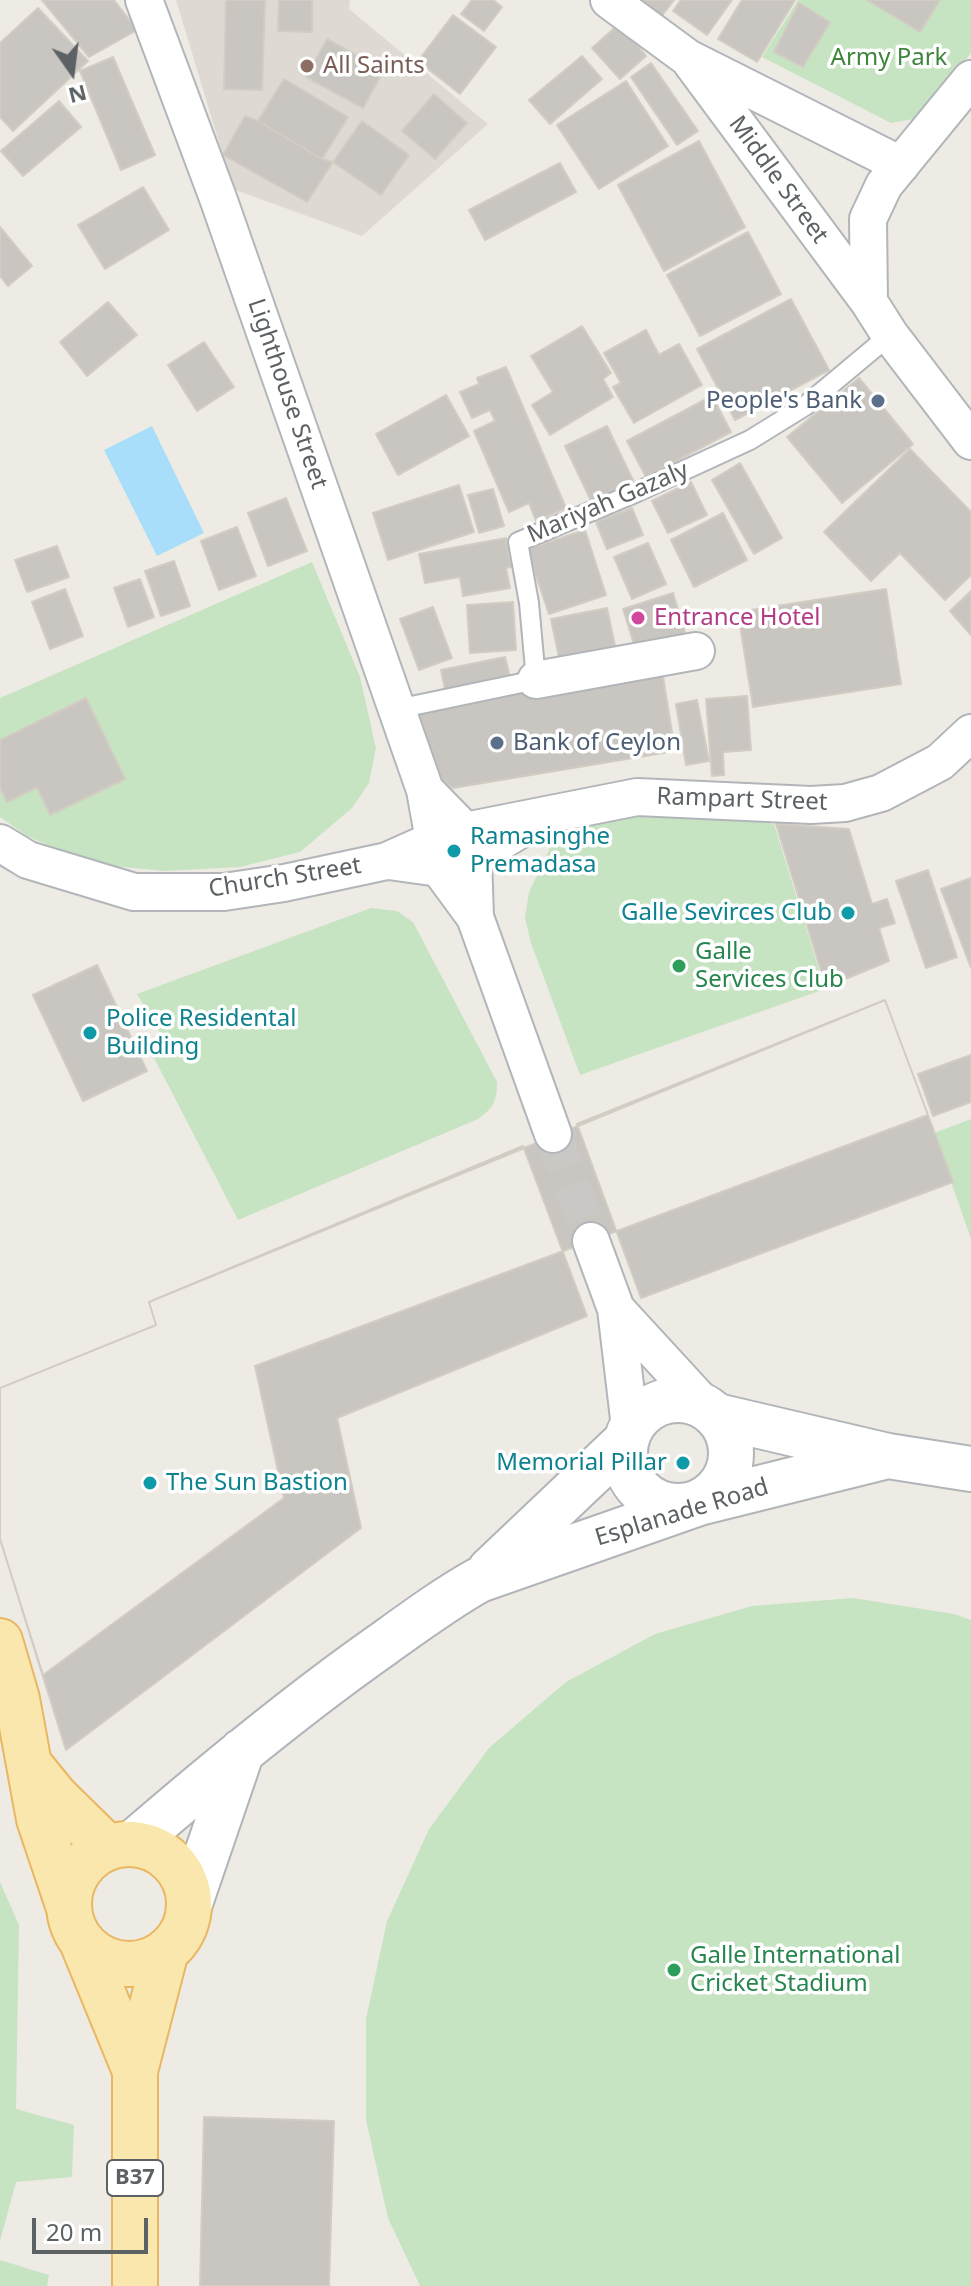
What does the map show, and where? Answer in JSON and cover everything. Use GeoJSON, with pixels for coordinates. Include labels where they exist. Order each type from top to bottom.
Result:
{"type":"FeatureCollection","features":[{"type":"Feature","properties":{"kind":"main road","name":"B37"},"geometry":{"type":"LineString","coordinates":[[0,1641],[17,1699],[39,1819],[75,1924],[135,2071]]}},
{"type":"Feature","properties":{"kind":"main road","name":"B37"},"geometry":{"type":"LineString","coordinates":[[30,1765],[56,1797],[120,1846]]}},
{"type":"Feature","properties":{"kind":"main road"},"geometry":{"type":"LineString","coordinates":[[120,1846],[150,1848],[167,1857],[183,1879],[189,1906],[186,1923],[178,1939],[150,1960],[132,1964],[113,1962],[96,1954],[75,1924],[71,1887],[79,1870],[92,1857],[120,1846]]}},
{"type":"Feature","properties":{"kind":"main road","name":"B37"},"geometry":{"type":"LineString","coordinates":[[135,2286],[135,2071],[166,1951]]}},
{"type":"Feature","properties":{"kind":"street","name":"Lighthouse Street"},"geometry":{"type":"LineString","coordinates":[[144,0],[218,198],[425,790],[453,849],[553,1134]]}},
{"type":"Feature","properties":{"kind":"street","name":"Middle Street"},"geometry":{"type":"LineString","coordinates":[[609,0],[688,58],[901,165]]}},
{"type":"Feature","properties":{"kind":"street","name":"Middle Street"},"geometry":{"type":"LineString","coordinates":[[688,58],[869,302]]}},
{"type":"Feature","properties":{"kind":"street"},"geometry":{"type":"LineString","coordinates":[[971,79],[884,185],[868,219],[869,302],[890,335],[971,441]]}},
{"type":"Feature","properties":{"kind":"street"},"geometry":{"type":"LineString","coordinates":[[536,680],[696,651]]}},
{"type":"Feature","properties":{"kind":"street","name":"Rampart Street"},"geometry":{"type":"LineString","coordinates":[[453,849],[543,816],[637,797],[811,805],[845,803],[881,793],[940,762],[971,733]]}},
{"type":"Feature","properties":{"kind":"street","name":"Church Street"},"geometry":{"type":"LineString","coordinates":[[0,843],[28,860],[134,892],[224,892],[453,849]]}},
{"type":"Feature","properties":{"kind":"street"},"geometry":{"type":"LineString","coordinates":[[591,1241],[616,1309],[629,1473],[642,1491],[661,1503],[699,1503],[727,1475],[729,1438],[712,1412],[616,1309]]}},
{"type":"Feature","properties":{"kind":"street"},"geometry":{"type":"LineString","coordinates":[[628,1434],[652,1407],[665,1401],[694,1402],[712,1412]]}},
{"type":"Feature","properties":{"kind":"street","name":"Esplanade Road"},"geometry":{"type":"LineString","coordinates":[[712,1412],[888,1456],[971,1469]]}},
{"type":"Feature","properties":{"kind":"street","name":"Esplanade Road"},"geometry":{"type":"LineString","coordinates":[[479,1580],[628,1434]]}},
{"type":"Feature","properties":{"kind":"street","name":"Esplanade Road"},"geometry":{"type":"LineString","coordinates":[[120,1846],[354,1665],[479,1580],[699,1503],[888,1456]]}},
{"type":"Feature","properties":{"kind":"street"},"geometry":{"type":"LineString","coordinates":[[189,1906],[243,1749]]}},
{"type":"Feature","properties":{"kind":"lane","name":"Mariyah Gazaly"},"geometry":{"type":"LineString","coordinates":[[536,680],[529,603],[518,542],[750,440],[805,406],[890,335]]}},
{"type":"Feature","properties":{"kind":"lane"},"geometry":{"type":"LineString","coordinates":[[397,709],[536,680]]}},
{"type":"Feature","properties":{"kind":"shaded area","name":"All Saints"},"geometry":{"type":"Polygon","coordinates":[[[176,0],[350,0],[349,9],[488,124],[362,236],[233,189],[176,0]]]}},
{"type":"Feature","properties":{"kind":"green space","name":"Army Park"},"geometry":{"type":"Polygon","coordinates":[[[798,0],[971,0],[971,53],[919,118],[891,123],[762,57],[798,0]]]}},
{"type":"Feature","properties":{"kind":"green space"},"geometry":{"type":"Polygon","coordinates":[[[312,562],[360,677],[376,748],[369,783],[352,808],[300,852],[240,867],[165,871],[92,864],[27,836],[0,817],[0,698],[312,562]]]}},
{"type":"Feature","properties":{"kind":"green space","name":"Galle Services Club"},"geometry":{"type":"Polygon","coordinates":[[[670,811],[733,815],[774,824],[825,989],[580,1075],[531,943],[525,918],[529,892],[550,848],[572,830],[590,822],[670,811]]]}},
{"type":"Feature","properties":{"kind":"green space"},"geometry":{"type":"Polygon","coordinates":[[[371,908],[397,911],[413,922],[497,1082],[495,1100],[476,1120],[238,1220],[153,1056],[170,1049],[137,994],[371,908]]]}},
{"type":"Feature","properties":{"kind":"green space"},"geometry":{"type":"Polygon","coordinates":[[[971,1119],[971,1239],[934,1133],[971,1119]]]}},
{"type":"Feature","properties":{"kind":"green space","name":"Galle International Cricket Stadium"},"geometry":{"type":"Polygon","coordinates":[[[853,1598],[954,1614],[971,1620],[971,2286],[420,2286],[388,2218],[366,2120],[366,2019],[387,1921],[429,1829],[489,1748],[566,1682],[655,1634],[752,1606],[853,1598]]]}},
{"type":"Feature","properties":{"kind":"green space"},"geometry":{"type":"Polygon","coordinates":[[[0,1882],[19,1925],[16,2109],[74,2125],[72,2177],[16,2182],[0,2241],[0,1882]]]}},
{"type":"Feature","properties":{"kind":"green space"},"geometry":{"type":"Polygon","coordinates":[[[0,2260],[49,2275],[47,2286],[0,2286],[0,2260]]]}},
{"type":"Feature","properties":{"kind":"water"},"geometry":{"type":"Polygon","coordinates":[[[152,426],[204,533],[157,556],[104,450],[152,426]]]}},
{"type":"Feature","properties":{"kind":"building"},"geometry":{"type":"Polygon","coordinates":[[[42,0],[114,0],[137,30],[89,57],[42,0]]]}},
{"type":"Feature","properties":{"kind":"building"},"geometry":{"type":"Polygon","coordinates":[[[226,0],[265,0],[262,90],[224,89],[226,0]]]}},
{"type":"Feature","properties":{"kind":"building"},"geometry":{"type":"Polygon","coordinates":[[[279,0],[312,0],[312,32],[278,31],[279,0]]]}},
{"type":"Feature","properties":{"kind":"building"},"geometry":{"type":"Polygon","coordinates":[[[472,0],[493,0],[502,7],[484,31],[461,14],[472,0]]]}},
{"type":"Feature","properties":{"kind":"building"},"geometry":{"type":"Polygon","coordinates":[[[637,0],[674,0],[661,17],[637,0]]]}},
{"type":"Feature","properties":{"kind":"building"},"geometry":{"type":"Polygon","coordinates":[[[681,0],[732,0],[707,35],[673,11],[681,0]]]}},
{"type":"Feature","properties":{"kind":"building"},"geometry":{"type":"Polygon","coordinates":[[[742,0],[795,0],[757,62],[718,39],[742,0]]]}},
{"type":"Feature","properties":{"kind":"building"},"geometry":{"type":"Polygon","coordinates":[[[867,0],[940,0],[920,32],[867,0]]]}},
{"type":"Feature","properties":{"kind":"building"},"geometry":{"type":"Polygon","coordinates":[[[799,3],[830,22],[803,67],[774,52],[799,3]]]}},
{"type":"Feature","properties":{"kind":"building"},"geometry":{"type":"Polygon","coordinates":[[[38,8],[88,61],[13,131],[0,117],[0,43],[38,8]]]}},
{"type":"Feature","properties":{"kind":"building"},"geometry":{"type":"Polygon","coordinates":[[[453,15],[496,47],[460,94],[418,61],[453,15]]]}},
{"type":"Feature","properties":{"kind":"building"},"geometry":{"type":"Polygon","coordinates":[[[619,24],[646,56],[620,79],[592,48],[619,24]]]}},
{"type":"Feature","properties":{"kind":"building"},"geometry":{"type":"Polygon","coordinates":[[[327,39],[384,70],[363,108],[306,77],[327,39]]]}},
{"type":"Feature","properties":{"kind":"building"},"geometry":{"type":"Polygon","coordinates":[[[582,56],[602,79],[550,124],[529,100],[582,56]]]}},
{"type":"Feature","properties":{"kind":"building"},"geometry":{"type":"Polygon","coordinates":[[[113,57],[155,155],[121,170],[80,71],[113,57]]]}},
{"type":"Feature","properties":{"kind":"building"},"geometry":{"type":"Polygon","coordinates":[[[651,63],[698,131],[677,145],[631,77],[651,63]]]}},
{"type":"Feature","properties":{"kind":"building"},"geometry":{"type":"Polygon","coordinates":[[[284,79],[348,117],[322,159],[258,121],[284,79]]]}},
{"type":"Feature","properties":{"kind":"building"},"geometry":{"type":"Polygon","coordinates":[[[626,81],[668,146],[599,189],[557,125],[626,81]]]}},
{"type":"Feature","properties":{"kind":"building"},"geometry":{"type":"Polygon","coordinates":[[[434,94],[467,123],[435,159],[402,131],[434,94]]]}},
{"type":"Feature","properties":{"kind":"building"},"geometry":{"type":"Polygon","coordinates":[[[59,101],[81,127],[23,176],[1,151],[59,101]]]}},
{"type":"Feature","properties":{"kind":"building"},"geometry":{"type":"Polygon","coordinates":[[[245,116],[322,159],[333,162],[307,202],[223,155],[245,116]]]}},
{"type":"Feature","properties":{"kind":"building"},"geometry":{"type":"Polygon","coordinates":[[[362,121],[409,155],[381,195],[333,162],[362,121]]]}},
{"type":"Feature","properties":{"kind":"building"},"geometry":{"type":"Polygon","coordinates":[[[699,141],[745,227],[664,271],[618,185],[699,141]]]}},
{"type":"Feature","properties":{"kind":"building"},"geometry":{"type":"Polygon","coordinates":[[[560,163],[576,192],[485,240],[469,210],[560,163]]]}},
{"type":"Feature","properties":{"kind":"building"},"geometry":{"type":"Polygon","coordinates":[[[143,187],[169,230],[105,269],[78,225],[143,187]]]}},
{"type":"Feature","properties":{"kind":"building"},"geometry":{"type":"Polygon","coordinates":[[[0,227],[32,266],[8,286],[0,276],[0,227]]]}},
{"type":"Feature","properties":{"kind":"building"},"geometry":{"type":"Polygon","coordinates":[[[748,232],[781,294],[700,336],[667,275],[748,232]]]}},
{"type":"Feature","properties":{"kind":"building"},"geometry":{"type":"Polygon","coordinates":[[[791,299],[829,370],[735,420],[697,349],[791,299]]]}},
{"type":"Feature","properties":{"kind":"building"},"geometry":{"type":"Polygon","coordinates":[[[108,302],[137,335],[87,376],[60,342],[108,302]]]}},
{"type":"Feature","properties":{"kind":"building"},"geometry":{"type":"Polygon","coordinates":[[[582,326],[611,373],[603,379],[613,397],[550,435],[532,405],[553,392],[531,356],[582,326]]]}},
{"type":"Feature","properties":{"kind":"building"},"geometry":{"type":"Polygon","coordinates":[[[646,330],[659,355],[679,344],[702,385],[634,423],[613,387],[621,383],[604,353],[646,330]]]}},
{"type":"Feature","properties":{"kind":"building"},"geometry":{"type":"Polygon","coordinates":[[[204,342],[234,387],[197,411],[168,365],[204,342]]]}},
{"type":"Feature","properties":{"kind":"building"},"geometry":{"type":"Polygon","coordinates":[[[506,367],[566,508],[536,521],[529,503],[509,512],[474,431],[495,421],[490,410],[472,418],[460,392],[479,384],[477,378],[506,367]]]}},
{"type":"Feature","properties":{"kind":"building"},"geometry":{"type":"Polygon","coordinates":[[[859,378],[913,444],[842,503],[787,437],[859,378]]]}},
{"type":"Feature","properties":{"kind":"building"},"geometry":{"type":"Polygon","coordinates":[[[446,395],[469,436],[398,475],[376,434],[446,395]]]}},
{"type":"Feature","properties":{"kind":"building"},"geometry":{"type":"Polygon","coordinates":[[[712,396],[731,432],[646,477],[627,441],[712,396]]]}},
{"type":"Feature","properties":{"kind":"building"},"geometry":{"type":"Polygon","coordinates":[[[607,426],[633,480],[591,501],[565,446],[607,426]]]}},
{"type":"Feature","properties":{"kind":"building"},"geometry":{"type":"Polygon","coordinates":[[[910,449],[971,512],[971,575],[945,600],[900,553],[871,581],[824,532],[910,449]]]}},
{"type":"Feature","properties":{"kind":"building"},"geometry":{"type":"Polygon","coordinates":[[[740,463],[782,538],[754,554],[712,480],[740,463]]]}},
{"type":"Feature","properties":{"kind":"building"},"geometry":{"type":"Polygon","coordinates":[[[691,482],[707,515],[668,533],[652,501],[691,482]]]}},
{"type":"Feature","properties":{"kind":"building"},"geometry":{"type":"Polygon","coordinates":[[[459,485],[474,532],[388,560],[373,513],[459,485]]]}},
{"type":"Feature","properties":{"kind":"building"},"geometry":{"type":"Polygon","coordinates":[[[493,489],[504,526],[479,533],[468,495],[493,489]]]}},
{"type":"Feature","properties":{"kind":"building"},"geometry":{"type":"Polygon","coordinates":[[[286,498],[307,551],[268,566],[248,513],[286,498]]]}},
{"type":"Feature","properties":{"kind":"building"},"geometry":{"type":"Polygon","coordinates":[[[632,508],[643,535],[607,549],[596,522],[632,508]]]}},
{"type":"Feature","properties":{"kind":"building"},"geometry":{"type":"Polygon","coordinates":[[[723,513],[747,560],[694,587],[671,540],[723,513]]]}},
{"type":"Feature","properties":{"kind":"building"},"geometry":{"type":"Polygon","coordinates":[[[237,527],[256,576],[219,590],[201,541],[237,527]]]}},
{"type":"Feature","properties":{"kind":"building"},"geometry":{"type":"Polygon","coordinates":[[[585,530],[606,595],[549,614],[527,549],[585,530]]]}},
{"type":"Feature","properties":{"kind":"building"},"geometry":{"type":"Polygon","coordinates":[[[506,538],[511,567],[506,568],[510,588],[463,596],[460,577],[425,583],[419,554],[506,538]]]}},
{"type":"Feature","properties":{"kind":"building"},"geometry":{"type":"Polygon","coordinates":[[[648,543],[666,584],[632,599],[614,557],[648,543]]]}},
{"type":"Feature","properties":{"kind":"building"},"geometry":{"type":"Polygon","coordinates":[[[57,546],[69,577],[27,592],[15,560],[57,546]]]}},
{"type":"Feature","properties":{"kind":"building"},"geometry":{"type":"Polygon","coordinates":[[[174,561],[190,606],[161,616],[145,571],[174,561]]]}},
{"type":"Feature","properties":{"kind":"building"},"geometry":{"type":"Polygon","coordinates":[[[140,579],[154,617],[128,627],[114,588],[140,579]]]}},
{"type":"Feature","properties":{"kind":"building"},"geometry":{"type":"Polygon","coordinates":[[[65,589],[83,636],[50,649],[32,602],[65,589]]]}},
{"type":"Feature","properties":{"kind":"building"},"geometry":{"type":"Polygon","coordinates":[[[886,589],[901,684],[753,707],[738,612],[886,589]]]}},
{"type":"Feature","properties":{"kind":"building"},"geometry":{"type":"Polygon","coordinates":[[[971,591],[971,635],[950,611],[971,591]]]}},
{"type":"Feature","properties":{"kind":"building"},"geometry":{"type":"Polygon","coordinates":[[[673,593],[688,642],[638,657],[623,609],[673,593]]]}},
{"type":"Feature","properties":{"kind":"building"},"geometry":{"type":"Polygon","coordinates":[[[513,602],[516,650],[470,653],[467,605],[513,602]]]}},
{"type":"Feature","properties":{"kind":"building"},"geometry":{"type":"Polygon","coordinates":[[[433,607],[452,658],[419,670],[400,619],[433,607]]]}},
{"type":"Feature","properties":{"kind":"building"},"geometry":{"type":"Polygon","coordinates":[[[607,608],[618,660],[562,672],[551,619],[607,608]]]}},
{"type":"Feature","properties":{"kind":"building"},"geometry":{"type":"Polygon","coordinates":[[[505,657],[511,681],[446,694],[441,670],[505,657]]]}},
{"type":"Feature","properties":{"kind":"building"},"geometry":{"type":"Polygon","coordinates":[[[661,664],[675,751],[453,788],[437,776],[413,711],[661,664]]]}},
{"type":"Feature","properties":{"kind":"building"},"geometry":{"type":"Polygon","coordinates":[[[747,696],[751,750],[723,752],[724,775],[712,776],[706,699],[747,696]]]}},
{"type":"Feature","properties":{"kind":"building"},"geometry":{"type":"Polygon","coordinates":[[[86,698],[125,779],[50,815],[37,787],[7,802],[0,788],[0,740],[86,698]]]}},
{"type":"Feature","properties":{"kind":"building"},"geometry":{"type":"Polygon","coordinates":[[[697,700],[709,761],[686,765],[676,704],[697,700]]]}},
{"type":"Feature","properties":{"kind":"building","name":"Galle Sevirces Club"},"geometry":{"type":"Polygon","coordinates":[[[776,824],[849,829],[872,904],[887,899],[895,923],[879,928],[889,961],[826,987],[776,824]]]}},
{"type":"Feature","properties":{"kind":"building"},"geometry":{"type":"Polygon","coordinates":[[[928,870],[957,957],[926,968],[896,881],[928,870]]]}},
{"type":"Feature","properties":{"kind":"building"},"geometry":{"type":"Polygon","coordinates":[[[971,878],[971,968],[941,889],[971,878]]]}},
{"type":"Feature","properties":{"kind":"building","name":"Police Residental Building"},"geometry":{"type":"Polygon","coordinates":[[[97,965],[147,1071],[83,1101],[33,995],[97,965]]]}},
{"type":"Feature","properties":{"kind":"building"},"geometry":{"type":"Polygon","coordinates":[[[885,1000],[953,1182],[641,1298],[577,1124],[885,1000]]]}},
{"type":"Feature","properties":{"kind":"building"},"geometry":{"type":"Polygon","coordinates":[[[885,1000],[928,1115],[255,1366],[284,1498],[43,1675],[0,1539],[0,1388],[156,1325],[149,1302],[885,1000]]]}},
{"type":"Feature","properties":{"kind":"building"},"geometry":{"type":"Polygon","coordinates":[[[971,1055],[971,1102],[933,1116],[918,1074],[971,1055]]]}},
{"type":"Feature","properties":{"kind":"building"},"geometry":{"type":"Polygon","coordinates":[[[523,1146],[587,1316],[337,1418],[361,1528],[66,1750],[0,1539],[0,1388],[156,1325],[149,1302],[523,1146]]]}},
{"type":"Feature","properties":{"kind":"building"},"geometry":{"type":"Polygon","coordinates":[[[204,2117],[334,2121],[329,2286],[200,2286],[204,2117]]]}},
{"type":"Feature","properties":{"kind":"tunnel"},"geometry":{"type":"LineString","coordinates":[[553,1134],[591,1241]]}},
{"type":"Feature","properties":{"kind":"place","name":"All Saints"},"geometry":{"type":"Point","coordinates":[307,66]}},
{"type":"Feature","properties":{"kind":"place","name":"People's Bank"},"geometry":{"type":"Point","coordinates":[878,401]}},
{"type":"Feature","properties":{"kind":"place","name":"Entrance Hotel"},"geometry":{"type":"Point","coordinates":[638,618]}},
{"type":"Feature","properties":{"kind":"place","name":"Bank of Ceylon"},"geometry":{"type":"Point","coordinates":[497,743]}},
{"type":"Feature","properties":{"kind":"place","name":"Ramasinghe Premadasa"},"geometry":{"type":"Point","coordinates":[454,851]}},
{"type":"Feature","properties":{"kind":"place","name":"Galle Sevirces Club"},"geometry":{"type":"Point","coordinates":[848,913]}},
{"type":"Feature","properties":{"kind":"place","name":"Galle Services Club"},"geometry":{"type":"Point","coordinates":[679,966]}},
{"type":"Feature","properties":{"kind":"place","name":"Police Residental Building"},"geometry":{"type":"Point","coordinates":[90,1033]}},
{"type":"Feature","properties":{"kind":"place","name":"Memorial Pillar"},"geometry":{"type":"Point","coordinates":[683,1463]}},
{"type":"Feature","properties":{"kind":"place","name":"The Sun Bastion"},"geometry":{"type":"Point","coordinates":[150,1483]}},
{"type":"Feature","properties":{"kind":"place","name":"Galle International Cricket Stadium"},"geometry":{"type":"Point","coordinates":[674,1970]}}]}
